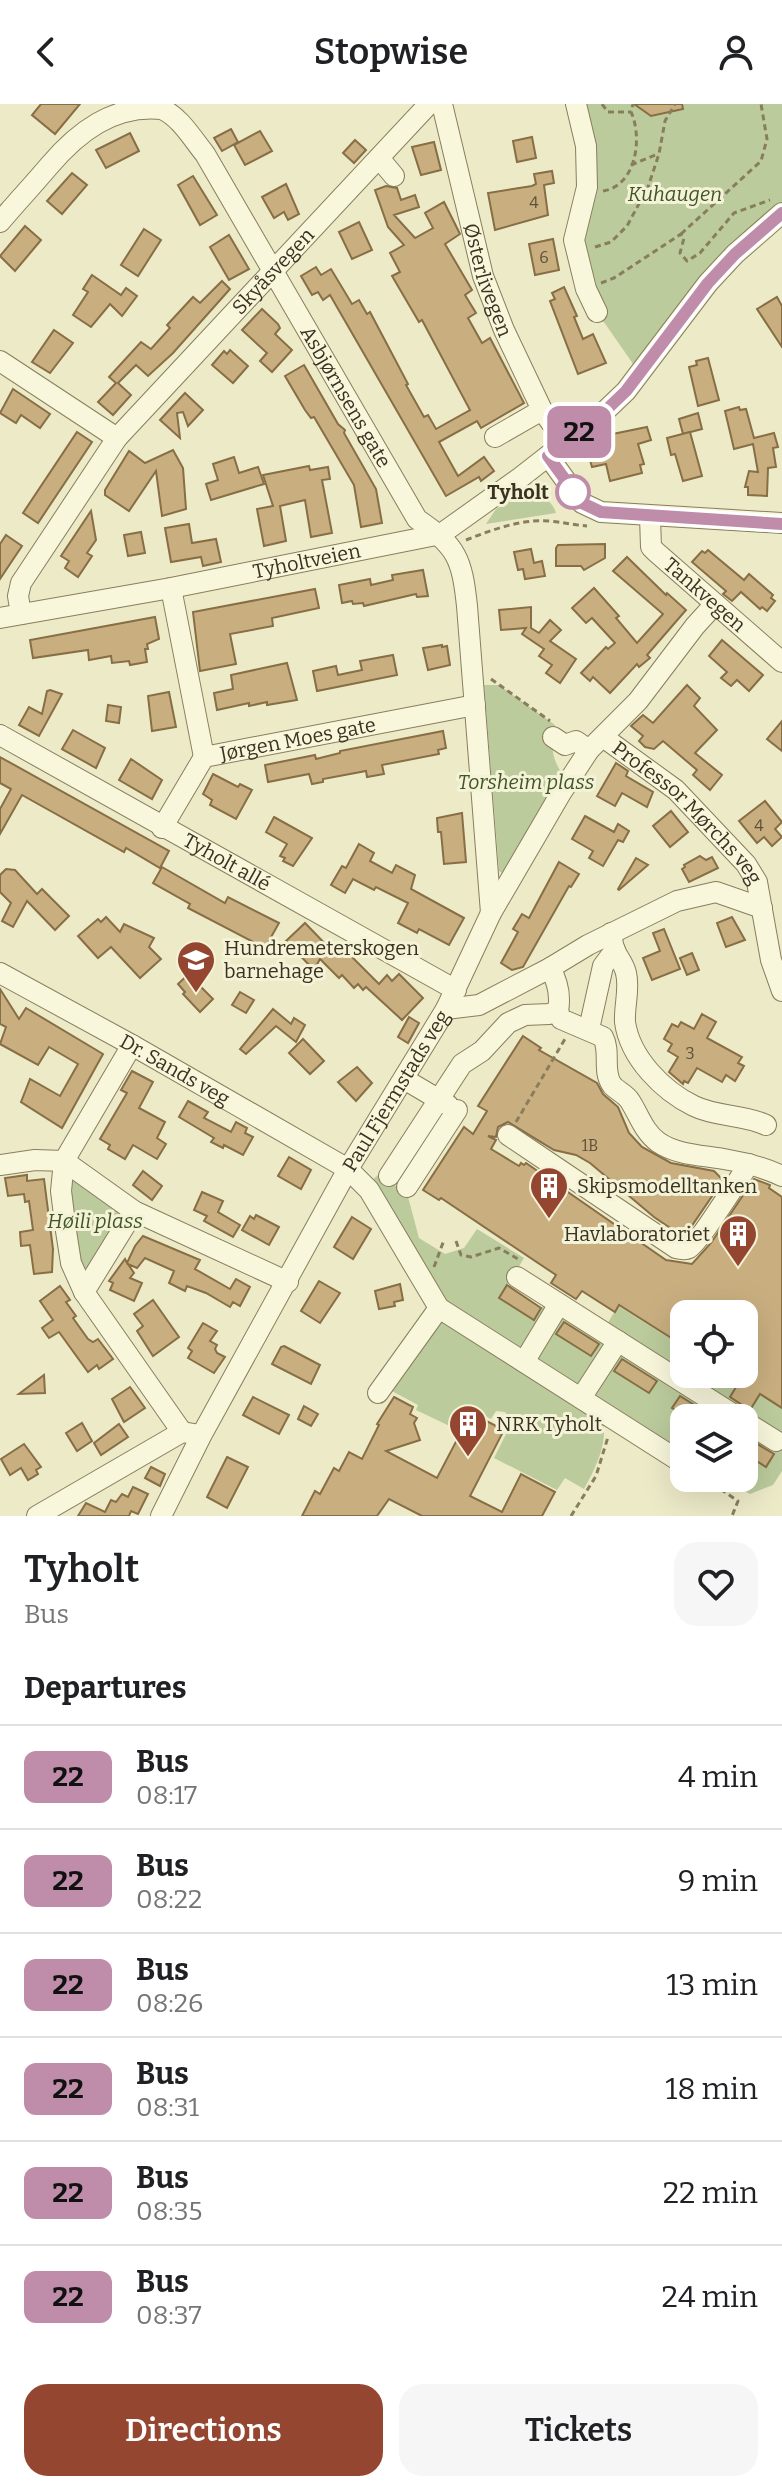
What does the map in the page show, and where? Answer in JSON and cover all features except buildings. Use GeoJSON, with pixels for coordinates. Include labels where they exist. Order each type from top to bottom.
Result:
{"type":"FeatureCollection","features":[{"type":"Feature","properties":{"kind":"street","name":"Skyåsvegen"},"geometry":{"type":"LineString","coordinates":[[10,616],[21,583],[117,438],[429,104]]}},
{"type":"Feature","properties":{"kind":"street","name":"Østerlivegen"},"geometry":{"type":"LineString","coordinates":[[442,104],[483,276],[504,330],[542,410],[565,442]]}},
{"type":"Feature","properties":{"kind":"street"},"geometry":{"type":"LineString","coordinates":[[576,104],[586,146],[587,187],[574,240],[575,252],[586,289],[597,312]]}},
{"type":"Feature","properties":{"kind":"street","name":"Asbjørnsens gate"},"geometry":{"type":"LineString","coordinates":[[0,222],[82,128],[106,111],[126,105],[145,105],[163,110],[178,120],[205,154],[417,519],[446,540]]}},
{"type":"Feature","properties":{"kind":"street"},"geometry":{"type":"LineString","coordinates":[[379,158],[394,176]]}},
{"type":"Feature","properties":{"kind":"street"},"geometry":{"type":"LineString","coordinates":[[491,913],[465,592],[446,540],[626,391],[708,283],[735,254],[782,213]]}},
{"type":"Feature","properties":{"kind":"street"},"geometry":{"type":"LineString","coordinates":[[0,361],[117,438]]}},
{"type":"Feature","properties":{"kind":"street"},"geometry":{"type":"LineString","coordinates":[[495,437],[542,410]]}},
{"type":"Feature","properties":{"kind":"street"},"geometry":{"type":"LineString","coordinates":[[548,456],[567,485],[582,503],[593,510],[615,515],[782,523]]}},
{"type":"Feature","properties":{"kind":"street","name":"Tankvegen"},"geometry":{"type":"LineString","coordinates":[[650,517],[651,547],[782,662]]}},
{"type":"Feature","properties":{"kind":"street","name":"Tyholtveien"},"geometry":{"type":"LineString","coordinates":[[10,616],[446,540]]}},
{"type":"Feature","properties":{"kind":"street"},"geometry":{"type":"LineString","coordinates":[[171,588],[204,757]]}},
{"type":"Feature","properties":{"kind":"street","name":"Paul Fjermstads veg"},"geometry":{"type":"LineString","coordinates":[[161,1516],[192,1434],[288,1282],[348,1169],[446,1009],[491,913],[596,743],[647,691],[674,652],[715,604]]}},
{"type":"Feature","properties":{"kind":"street","name":"Jørgen Moes gate"},"geometry":{"type":"LineString","coordinates":[[162,828],[204,757],[475,705]]}},
{"type":"Feature","properties":{"kind":"street","name":"Tyholt allé"},"geometry":{"type":"LineString","coordinates":[[0,735],[456,990]]}},
{"type":"Feature","properties":{"kind":"street","name":"Professor Mørchs veg"},"geometry":{"type":"LineString","coordinates":[[553,737],[565,745],[576,741],[596,743],[676,790],[735,850],[757,882],[771,960],[782,991]]}},
{"type":"Feature","properties":{"kind":"street"},"geometry":{"type":"LineString","coordinates":[[446,1009],[479,1005],[550,968],[613,942],[677,901],[716,892],[762,908]]}},
{"type":"Feature","properties":{"kind":"street"},"geometry":{"type":"LineString","coordinates":[[574,1022],[613,942]]}},
{"type":"Feature","properties":{"kind":"street"},"geometry":{"type":"LineString","coordinates":[[613,942],[627,976],[625,1022],[643,1063],[661,1083],[697,1107],[766,1125]]}},
{"type":"Feature","properties":{"kind":"street"},"geometry":{"type":"LineString","coordinates":[[550,968],[574,1022]]}},
{"type":"Feature","properties":{"kind":"street","name":"Dr. Sands veg"},"geometry":{"type":"LineString","coordinates":[[0,973],[348,1169],[369,1190],[439,1308]]}},
{"type":"Feature","properties":{"kind":"street"},"geometry":{"type":"LineString","coordinates":[[389,1176],[462,1064],[482,1051],[508,1023],[525,1015],[549,1014],[600,1034],[606,1043],[607,1069],[613,1086],[629,1098],[658,1143],[685,1153],[749,1164],[782,1176]]}},
{"type":"Feature","properties":{"kind":"street"},"geometry":{"type":"LineString","coordinates":[[37,1516],[192,1434],[84,1292],[71,1263],[66,1231],[61,1191],[64,1161],[132,1045]]}},
{"type":"Feature","properties":{"kind":"street"},"geometry":{"type":"LineString","coordinates":[[404,1079],[462,1115],[407,1187]]}},
{"type":"Feature","properties":{"kind":"street"},"geometry":{"type":"LineString","coordinates":[[508,1135],[676,1248],[690,1248],[749,1164]]}},
{"type":"Feature","properties":{"kind":"street"},"geometry":{"type":"LineString","coordinates":[[0,1165],[35,1160],[64,1161],[134,1211],[288,1282]]}},
{"type":"Feature","properties":{"kind":"street"},"geometry":{"type":"LineString","coordinates":[[84,1292],[134,1211]]}},
{"type":"Feature","properties":{"kind":"street"},"geometry":{"type":"LineString","coordinates":[[517,1277],[715,1404]]}},
{"type":"Feature","properties":{"kind":"street"},"geometry":{"type":"LineString","coordinates":[[524,1362],[559,1304]]}},
{"type":"Feature","properties":{"kind":"street"},"geometry":{"type":"LineString","coordinates":[[378,1393],[439,1308],[670,1455]]}},
{"type":"Feature","properties":{"kind":"street"},"geometry":{"type":"LineString","coordinates":[[581,1398],[618,1341]]}},
{"type":"Feature","properties":{"kind":"street"},"geometry":{"type":"LineString","coordinates":[[758,1431],[776,1441]]}},
{"type":"Feature","properties":{"kind":"path"},"geometry":{"type":"LineString","coordinates":[[602,104],[608,112],[631,112]]}},
{"type":"Feature","properties":{"kind":"path"},"geometry":{"type":"LineString","coordinates":[[587,187],[604,191],[616,188],[627,177],[637,126],[631,112],[633,104]]}},
{"type":"Feature","properties":{"kind":"path"},"geometry":{"type":"LineString","coordinates":[[575,252],[611,242],[627,226],[648,187],[659,154],[665,121],[675,104]]}},
{"type":"Feature","properties":{"kind":"path"},"geometry":{"type":"LineString","coordinates":[[586,289],[614,278],[681,234],[761,161],[767,139],[761,104]]}},
{"type":"Feature","properties":{"kind":"path"},"geometry":{"type":"LineString","coordinates":[[631,165],[659,154]]}},
{"type":"Feature","properties":{"kind":"path"},"geometry":{"type":"LineString","coordinates":[[681,234],[684,238],[680,253],[687,261],[700,253],[734,213],[782,195]]}},
{"type":"Feature","properties":{"kind":"path"},"geometry":{"type":"LineString","coordinates":[[446,540],[542,521],[564,523]]}},
{"type":"Feature","properties":{"kind":"path"},"geometry":{"type":"LineString","coordinates":[[471,666],[555,725],[553,737]]}},
{"type":"Feature","properties":{"kind":"path"},"geometry":{"type":"LineString","coordinates":[[508,1135],[574,1022]]}},
{"type":"Feature","properties":{"kind":"path"},"geometry":{"type":"LineString","coordinates":[[456,1241],[461,1255],[471,1257],[499,1248],[511,1254],[525,1264],[517,1277]]}},
{"type":"Feature","properties":{"kind":"path"},"geometry":{"type":"LineString","coordinates":[[571,1516],[596,1476],[605,1451],[609,1417]]}},
{"type":"Feature","properties":{"kind":"path"},"geometry":{"type":"LineString","coordinates":[[725,1492],[738,1501],[732,1516]]}},
{"type":"Feature","properties":{"kind":"green space","name":"Kuhaugen"},"geometry":{"type":"Polygon","coordinates":[[[576,104],[782,104],[782,213],[640,374],[597,312],[576,231],[582,214],[576,104]]]}},
{"type":"Feature","properties":{"kind":"green space"},"geometry":{"type":"Polygon","coordinates":[[[522,492],[543,497],[556,513],[486,524],[496,509],[522,492]]]}},
{"type":"Feature","properties":{"kind":"green space","name":"Torsheim plass"},"geometry":{"type":"Polygon","coordinates":[[[484,685],[499,685],[555,725],[554,755],[568,782],[511,879],[499,871],[484,685]]]}},
{"type":"Feature","properties":{"kind":"green space"},"geometry":{"type":"Polygon","coordinates":[[[378,1175],[407,1193],[419,1238],[445,1254],[464,1248],[477,1229],[524,1258],[512,1278],[601,1334],[618,1306],[670,1338],[670,1388],[750,1388],[782,1408],[782,1471],[773,1485],[758,1491],[758,1404],[670,1404],[670,1447],[445,1305],[371,1181],[378,1175]],[[511,1279],[499,1297],[534,1320],[546,1301],[511,1279]]]}},
{"type":"Feature","properties":{"kind":"green space","name":"Høili plass"},"geometry":{"type":"Polygon","coordinates":[[[70,1177],[124,1212],[89,1276],[78,1258],[75,1245],[70,1177]]]}},
{"type":"Feature","properties":{"kind":"green space"},"geometry":{"type":"Polygon","coordinates":[[[442,1322],[603,1420],[602,1447],[584,1489],[565,1478],[557,1490],[494,1458],[512,1422],[505,1412],[496,1411],[491,1419],[470,1408],[458,1430],[416,1410],[418,1405],[390,1390],[413,1353],[442,1322]]]}},
{"type":"Feature","properties":{"kind":"bus line","name":"22"},"geometry":{"type":"LineString","coordinates":[[782,213],[735,254],[708,283],[626,391],[548,456],[567,485],[582,503],[593,510],[615,515],[782,524]]}},
{"type":"Feature","properties":{"kind":"place","name":"Tyholt"},"geometry":{"type":"Point","coordinates":[573,492]}},
{"type":"Feature","properties":{"kind":"place","name":"Hundremeterskogen barnehage"},"geometry":{"type":"Point","coordinates":[196,994]}},
{"type":"Feature","properties":{"kind":"place","name":"Skipsmodelltanken"},"geometry":{"type":"Point","coordinates":[549,1220]}},
{"type":"Feature","properties":{"kind":"place","name":"Havlaboratoriet"},"geometry":{"type":"Point","coordinates":[738,1268]}},
{"type":"Feature","properties":{"kind":"place","name":"NRK Tyholt"},"geometry":{"type":"Point","coordinates":[468,1458]}}]}
